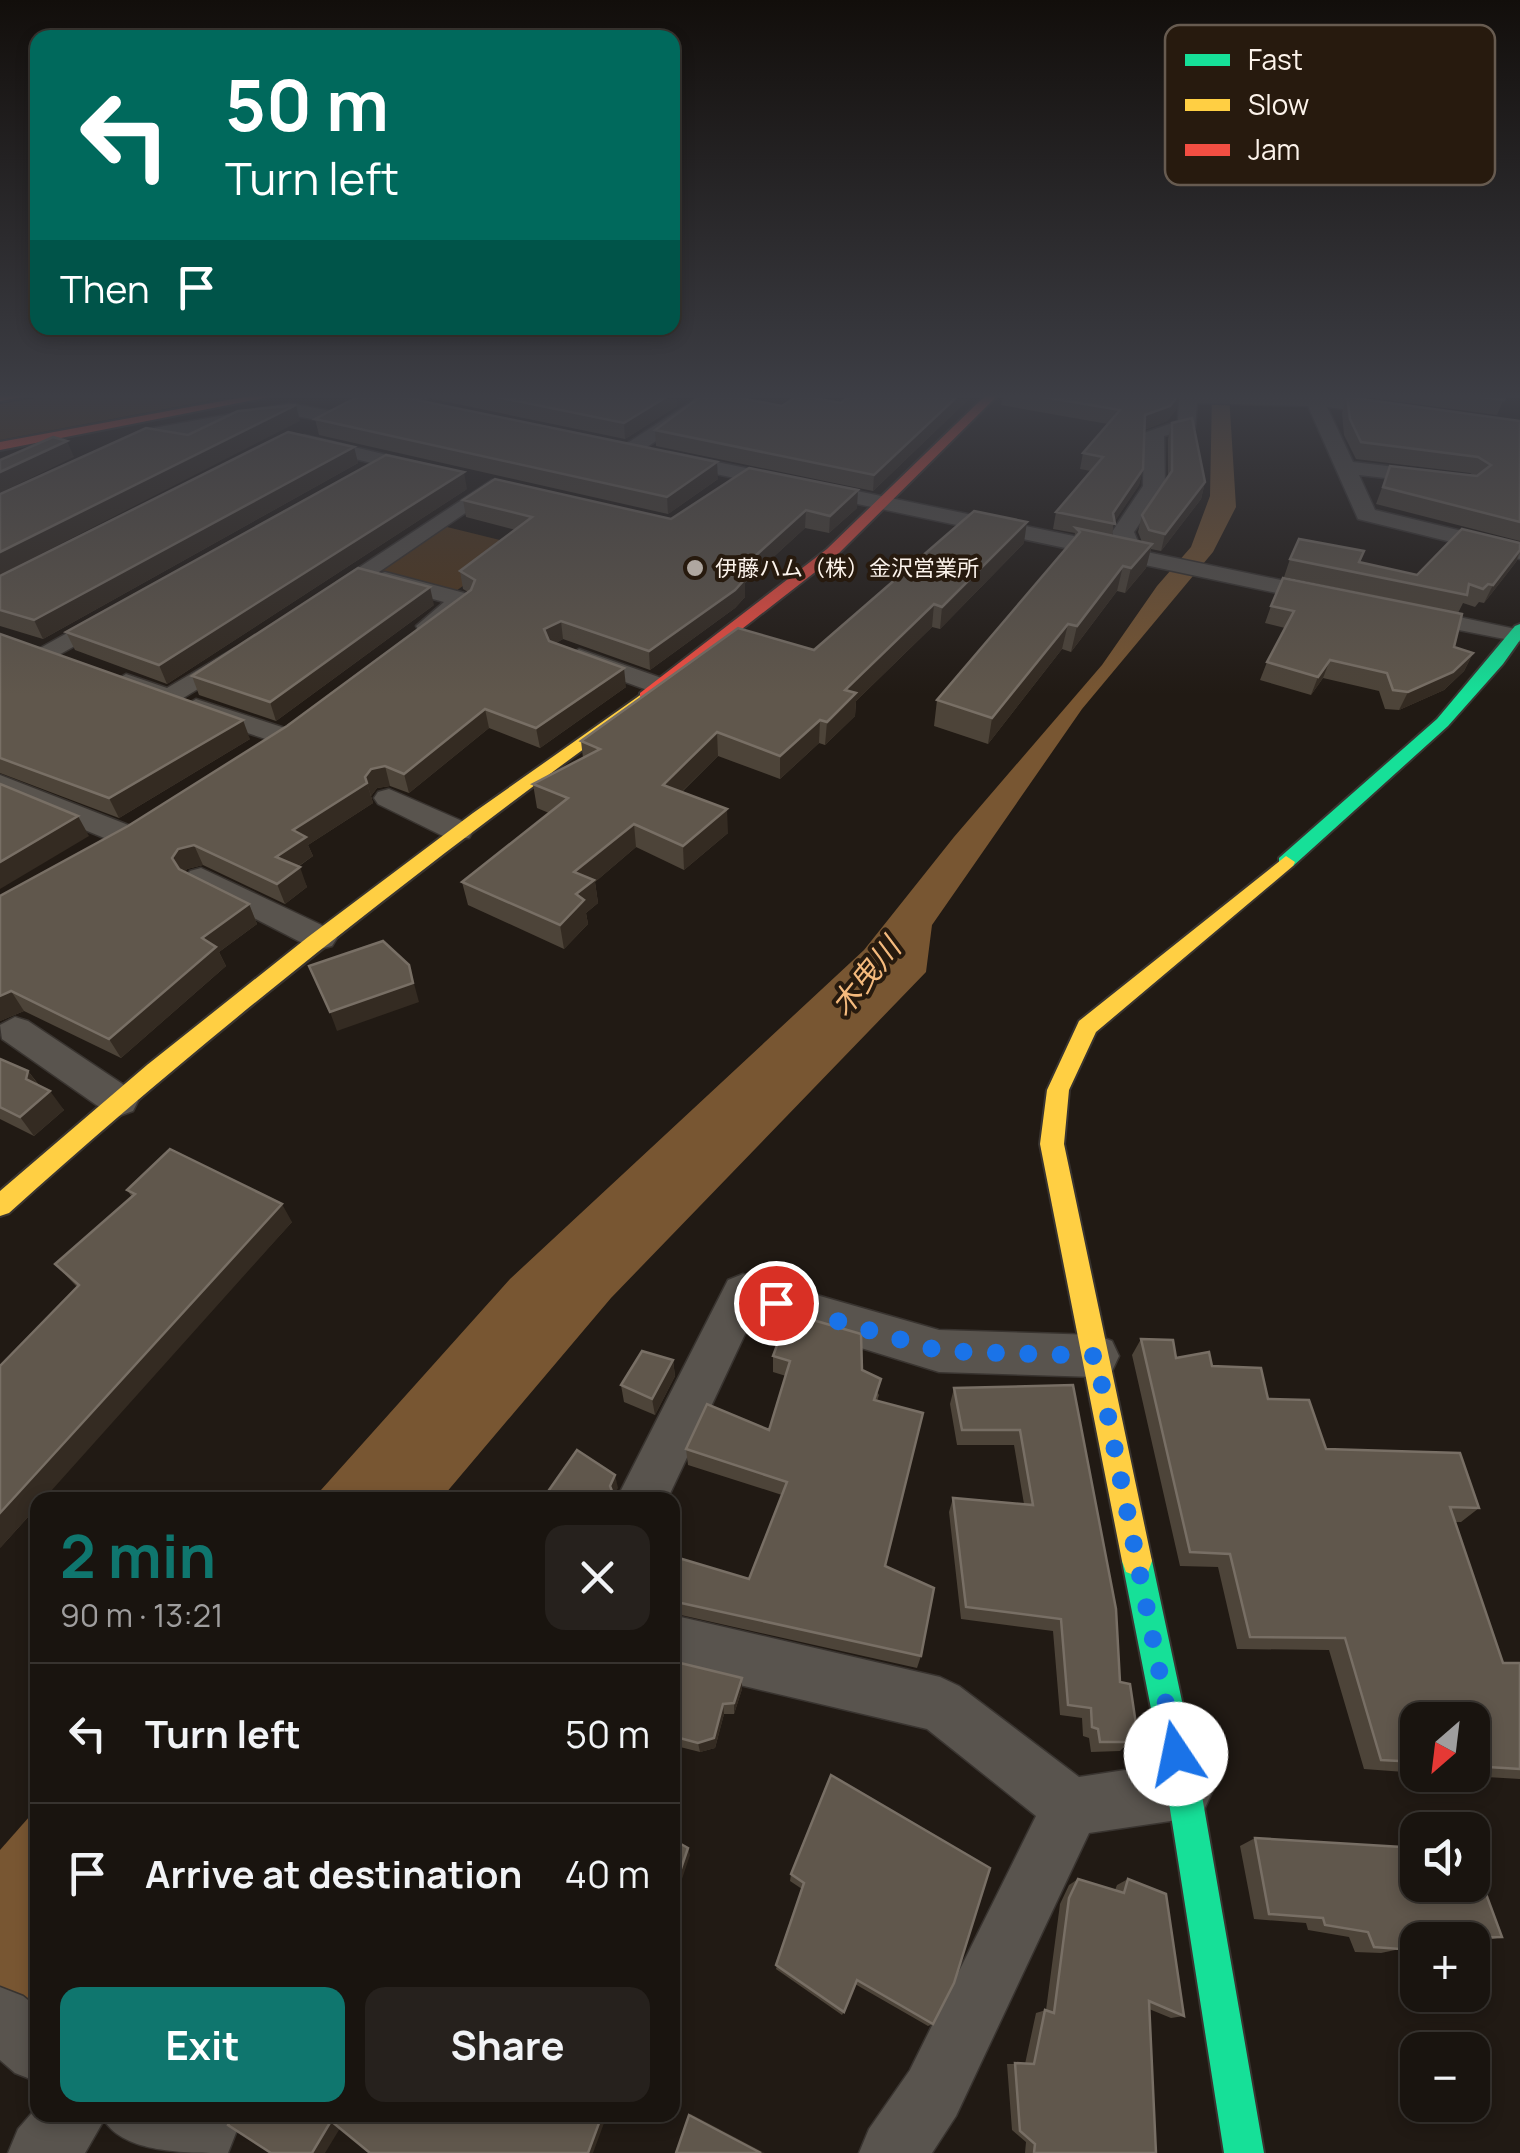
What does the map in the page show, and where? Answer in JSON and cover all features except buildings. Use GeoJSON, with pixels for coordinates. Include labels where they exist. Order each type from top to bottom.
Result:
{"type":"FeatureCollection","features":[{"type":"Feature","properties":{"kind":"street"},"geometry":{"type":"LineString","coordinates":[[331,594],[490,494]]}},
{"type":"Feature","properties":{"kind":"street"},"geometry":{"type":"LineString","coordinates":[[843,494],[1517,632],[1497,664],[1364,797],[1087,1027],[1058,1090],[1052,1144],[1184,1790],[1244,2153]]}},
{"type":"Feature","properties":{"kind":"street"},"geometry":{"type":"LineString","coordinates":[[6,1190],[458,831],[662,688],[812,570],[893,494]]}},
{"type":"Feature","properties":{"kind":"street"},"geometry":{"type":"LineString","coordinates":[[1132,554],[1123,532],[1148,494]]}},
{"type":"Feature","properties":{"kind":"street"},"geometry":{"type":"LineString","coordinates":[[1357,494],[1366,514],[1520,552]]}},
{"type":"Feature","properties":{"kind":"street"},"geometry":{"type":"LineString","coordinates":[[363,573],[463,600],[402,645]]}},
{"type":"Feature","properties":{"kind":"street"},"geometry":{"type":"LineString","coordinates":[[46,652],[131,604]]}},
{"type":"Feature","properties":{"kind":"street"},"geometry":{"type":"LineString","coordinates":[[16,641],[170,698],[289,730],[250,756]]}},
{"type":"Feature","properties":{"kind":"street"},"geometry":{"type":"LineString","coordinates":[[170,698],[250,646]]}},
{"type":"Feature","properties":{"kind":"street"},"geometry":{"type":"LineString","coordinates":[[562,651],[662,688]]}},
{"type":"Feature","properties":{"kind":"street"},"geometry":{"type":"LineString","coordinates":[[0,784],[125,835]]}},
{"type":"Feature","properties":{"kind":"street"},"geometry":{"type":"LineString","coordinates":[[389,798],[458,831]]}},
{"type":"Feature","properties":{"kind":"street"},"geometry":{"type":"LineString","coordinates":[[94,853],[156,815]]}},
{"type":"Feature","properties":{"kind":"street"},"geometry":{"type":"LineString","coordinates":[[201,878],[320,938]]}},
{"type":"Feature","properties":{"kind":"street"},"geometry":{"type":"LineString","coordinates":[[15,1030],[119,1101]]}},
{"type":"Feature","properties":{"kind":"street"},"geometry":{"type":"LineString","coordinates":[[645,1492],[743,1293],[940,1351],[1096,1356]]}},
{"type":"Feature","properties":{"kind":"street"},"geometry":{"type":"LineString","coordinates":[[680,1644],[940,1705],[1071,1808],[1184,1790]]}},
{"type":"Feature","properties":{"kind":"street"},"geometry":{"type":"LineString","coordinates":[[893,2153],[932,2093],[1071,1808]]}},
{"type":"Feature","properties":{"kind":"street"},"geometry":{"type":"LineString","coordinates":[[0,2020],[30,2044]]}},
{"type":"Feature","properties":{"kind":"street"},"geometry":{"type":"LineString","coordinates":[[42,2153],[67,2122]]}},
{"type":"Feature","properties":{"kind":"shaded area"},"geometry":{"type":"Polygon","coordinates":[[[443,526],[635,573],[481,573],[456,591],[379,567],[443,526]]]}},
{"type":"Feature","properties":{"kind":"water","name":"木曳川"},"geometry":{"type":"Polygon","coordinates":[[[1235,494],[1236,507],[1213,552],[1082,709],[932,925],[926,972],[611,1298],[447,1492],[319,1492],[510,1279],[864,950],[954,837],[1102,665],[1157,586],[1191,547],[1210,496],[1235,494]]]}},
{"type":"Feature","properties":{"kind":"water"},"geometry":{"type":"Polygon","coordinates":[[[30,1816],[30,2016],[0,2057],[0,1850],[30,1816]]]}},
{"type":"Feature","properties":{"kind":"traffic: fast"},"geometry":{"type":"LineString","coordinates":[[1286,862],[1443,722],[1520,629]]}},
{"type":"Feature","properties":{"kind":"traffic: fast"},"geometry":{"type":"LineString","coordinates":[[1137,1561],[1184,1790],[1244,2153]]}},
{"type":"Feature","properties":{"kind":"traffic: slow"},"geometry":{"type":"LineString","coordinates":[[0,1206],[155,1071],[315,942],[646,696]]}},
{"type":"Feature","properties":{"kind":"traffic: slow"},"geometry":{"type":"LineString","coordinates":[[1137,1561],[1052,1144],[1058,1090],[1087,1027],[1286,862]]}},
{"type":"Feature","properties":{"kind":"traffic: jam"},"geometry":{"type":"LineString","coordinates":[[646,696],[832,552],[891,494]]}},
{"type":"Feature","properties":{"kind":"place","name":"伊藤ハム（株）金沢営業所"},"geometry":{"type":"Point","coordinates":[695,568]}},
{"type":"Feature","properties":{"kind":"route"},"geometry":{"type":"LineString","coordinates":[[776,1303],[940,1351],[1096,1356],[1176,1754]]}}]}
